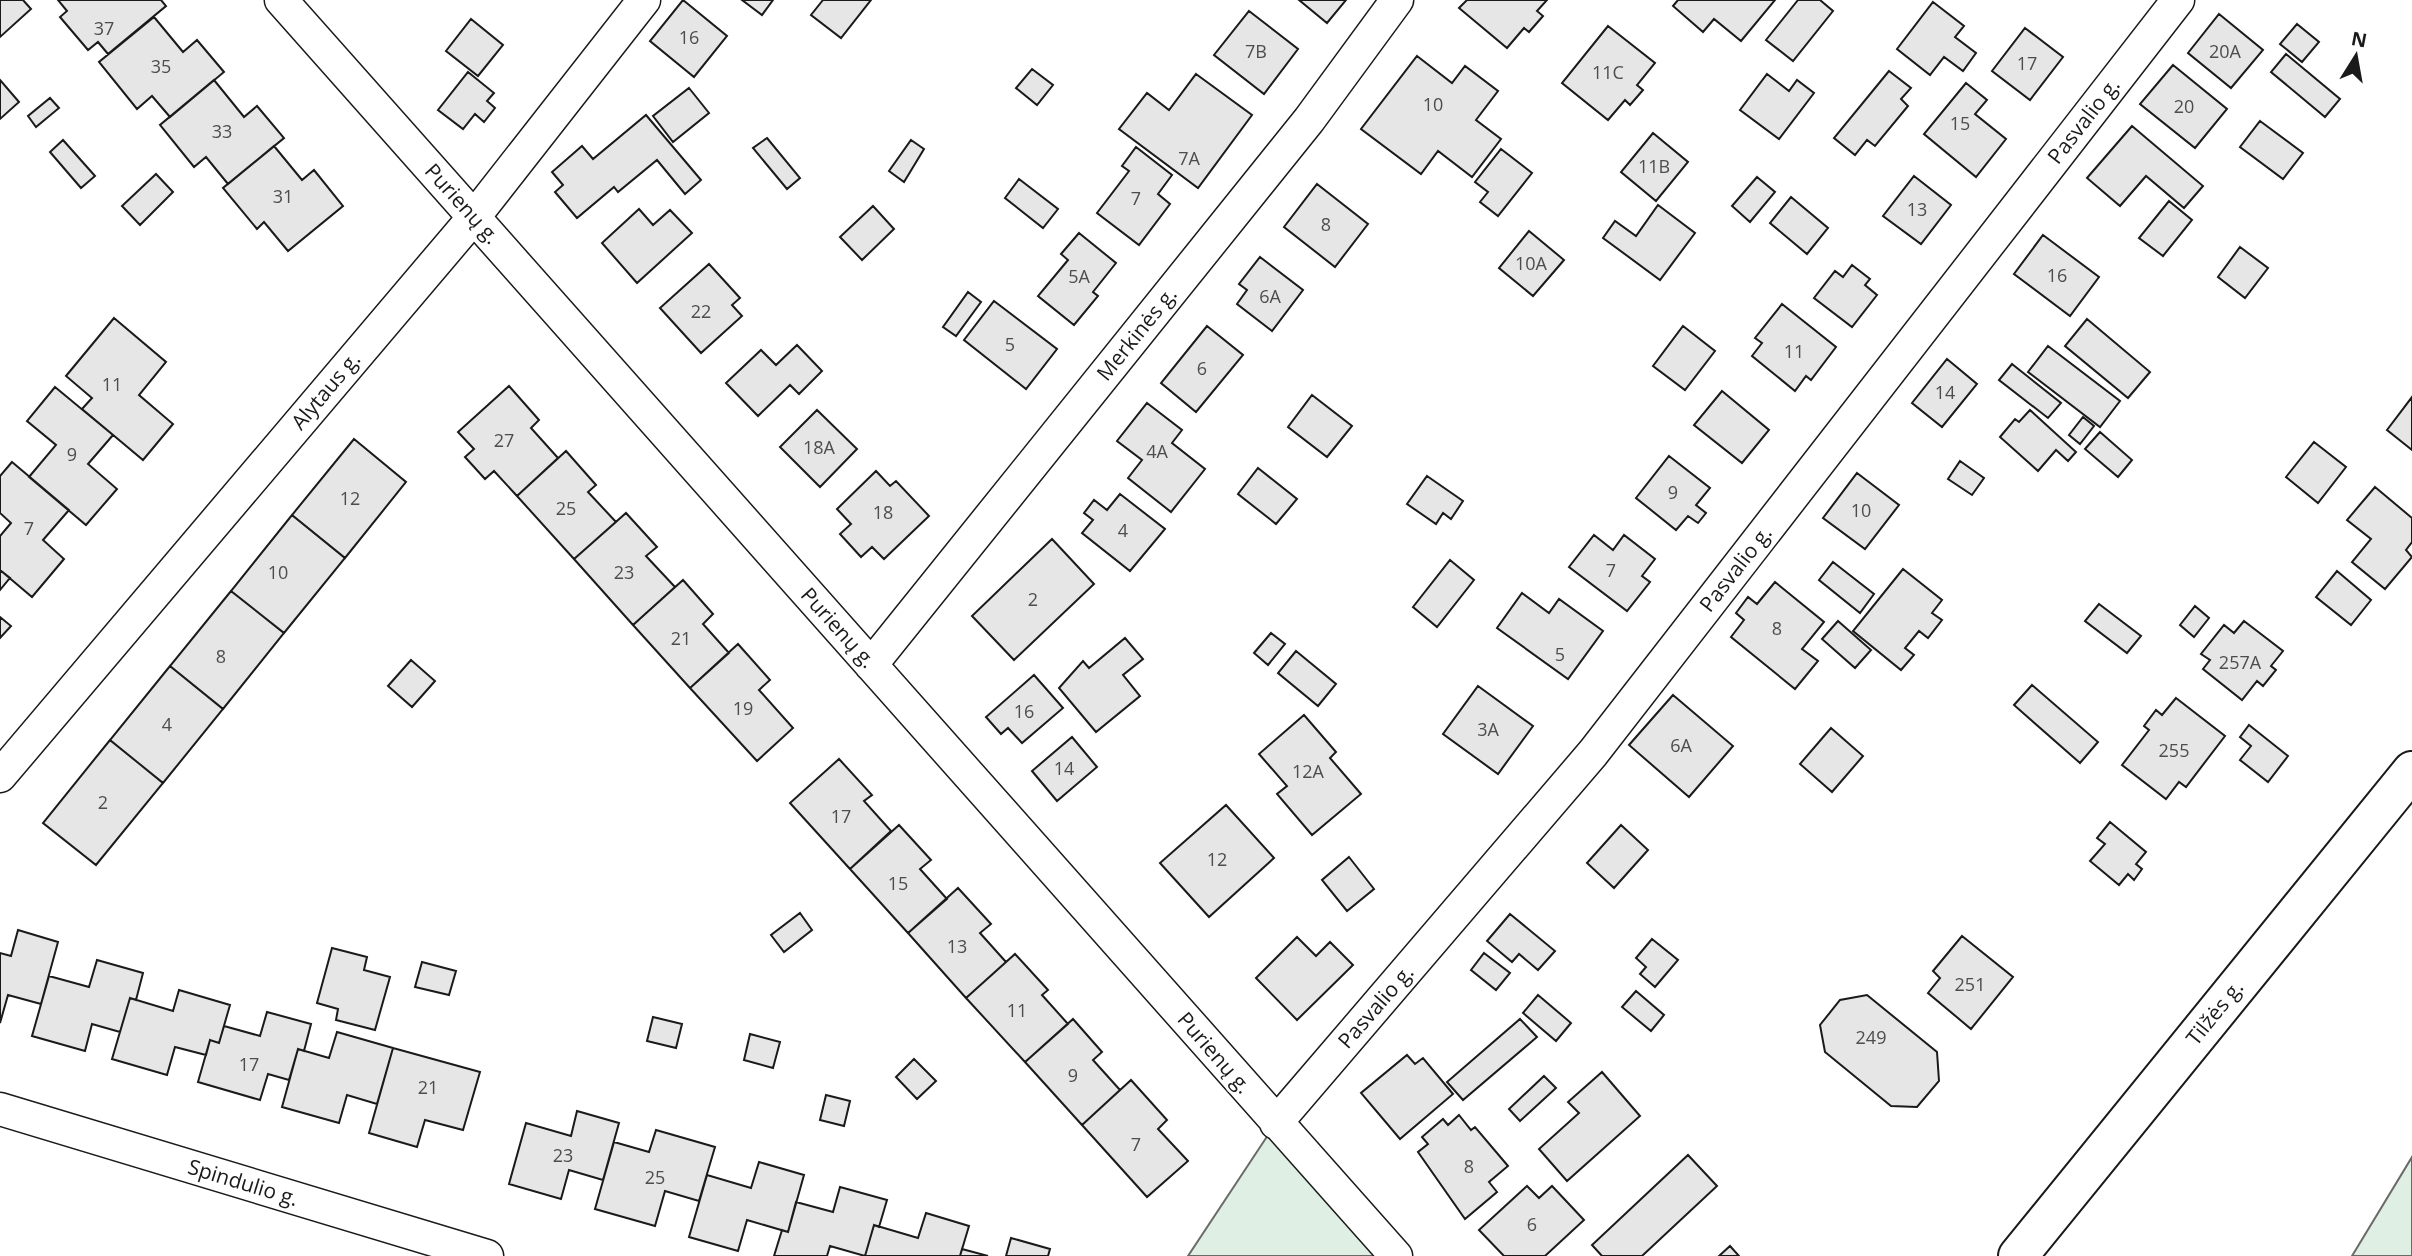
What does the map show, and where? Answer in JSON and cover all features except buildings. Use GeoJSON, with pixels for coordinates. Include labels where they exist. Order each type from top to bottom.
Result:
{"type":"FeatureCollection","features":[{"type":"Feature","properties":{"kind":"highway","name":"Tilžės g."},"geometry":{"type":"LineString","coordinates":[[2018,1256],[2412,771]]}},
{"type":"Feature","properties":{"kind":"street","name":"Purienų g."},"geometry":{"type":"LineString","coordinates":[[281,0],[1396,1256]]}},
{"type":"Feature","properties":{"kind":"street","name":"Alytaus g."},"geometry":{"type":"LineString","coordinates":[[0,776],[474,217],[644,0]]}},
{"type":"Feature","properties":{"kind":"street","name":"Merkinės g."},"geometry":{"type":"LineString","coordinates":[[871,665],[1309,120],[1397,0]]}},
{"type":"Feature","properties":{"kind":"street","name":"Pasvalio g."},"geometry":{"type":"LineString","coordinates":[[1276,1123],[1593,753],[2178,0]]}},
{"type":"Feature","properties":{"kind":"street","name":"Spindulio g."},"geometry":{"type":"LineString","coordinates":[[0,1109],[487,1256]]}},
{"type":"Feature","properties":{"kind":"green space"},"geometry":{"type":"Polygon","coordinates":[[[1276,1123],[1395,1256],[1188,1256],[1276,1123]]]}},
{"type":"Feature","properties":{"kind":"green space"},"geometry":{"type":"Polygon","coordinates":[[[2412,1157],[2412,1256],[2352,1256],[2412,1157]]]}}]}
